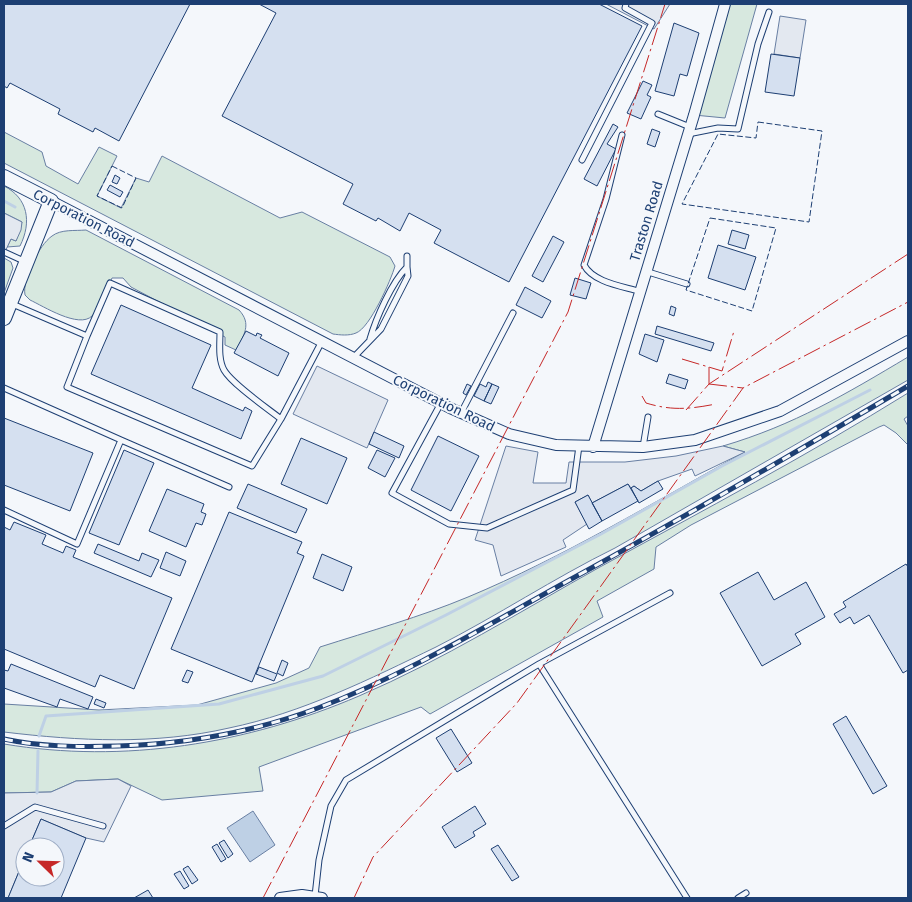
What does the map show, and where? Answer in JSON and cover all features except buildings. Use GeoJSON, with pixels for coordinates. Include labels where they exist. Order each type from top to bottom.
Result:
{"type":"FeatureCollection","features":[{"type":"Feature","properties":{"kind":"street","name":"Traston Road"},"geometry":{"type":"LineString","coordinates":[[593,447],[725,4]]}},
{"type":"Feature","properties":{"kind":"street","name":"Corporation Road"},"geometry":{"type":"LineString","coordinates":[[4,177],[441,404],[509,434],[556,445],[643,447],[695,440],[780,411],[908,340]]}},
{"type":"Feature","properties":{"kind":"street"},"geometry":{"type":"LineString","coordinates":[[4,318],[51,201]]}},
{"type":"Feature","properties":{"kind":"street"},"geometry":{"type":"LineString","coordinates":[[280,898],[294,895],[319,897]]}},
{"type":"Feature","properties":{"kind":"lane"},"geometry":{"type":"LineString","coordinates":[[582,160],[652,23],[625,8],[626,4]]}},
{"type":"Feature","properties":{"kind":"lane"},"geometry":{"type":"LineString","coordinates":[[658,114],[689,130],[738,128],[758,44],[769,12]]}},
{"type":"Feature","properties":{"kind":"lane"},"geometry":{"type":"LineString","coordinates":[[622,135],[606,199],[584,265],[592,275],[601,280],[638,291]]}},
{"type":"Feature","properties":{"kind":"lane"},"geometry":{"type":"LineString","coordinates":[[4,252],[26,262]]}},
{"type":"Feature","properties":{"kind":"lane"},"geometry":{"type":"LineString","coordinates":[[353,359],[370,339],[388,297],[401,273],[407,268],[408,256]]}},
{"type":"Feature","properties":{"kind":"lane"},"geometry":{"type":"LineString","coordinates":[[645,271],[687,284]]}},
{"type":"Feature","properties":{"kind":"lane"},"geometry":{"type":"LineString","coordinates":[[281,419],[231,379],[224,370],[220,355],[220,332],[110,283],[67,387],[252,466],[281,419],[321,343]]}},
{"type":"Feature","properties":{"kind":"lane"},"geometry":{"type":"LineString","coordinates":[[10,303],[87,336]]}},
{"type":"Feature","properties":{"kind":"lane"},"geometry":{"type":"LineString","coordinates":[[461,413],[512,313]]}},
{"type":"Feature","properties":{"kind":"lane"},"geometry":{"type":"LineString","coordinates":[[4,388],[229,487]]}},
{"type":"Feature","properties":{"kind":"lane"},"geometry":{"type":"LineString","coordinates":[[441,404],[392,493],[449,524],[487,528],[573,490],[579,446]]}},
{"type":"Feature","properties":{"kind":"lane"},"geometry":{"type":"LineString","coordinates":[[643,447],[648,416]]}},
{"type":"Feature","properties":{"kind":"lane"},"geometry":{"type":"LineString","coordinates":[[4,510],[77,544],[121,440]]}},
{"type":"Feature","properties":{"kind":"lane"},"geometry":{"type":"LineString","coordinates":[[319,897],[319,860],[330,806],[346,780],[539,664],[670,592]]}},
{"type":"Feature","properties":{"kind":"lane"},"geometry":{"type":"LineString","coordinates":[[539,664],[688,898]]}},
{"type":"Feature","properties":{"kind":"lane"},"geometry":{"type":"LineString","coordinates":[[4,826],[35,806],[103,826]]}},
{"type":"Feature","properties":{"kind":"lane"},"geometry":{"type":"LineString","coordinates":[[738,898],[746,893]]}},
{"type":"Feature","properties":{"kind":"shaded area"},"geometry":{"type":"Polygon","coordinates":[[[606,4],[670,4],[654,29],[606,4]]]}},
{"type":"Feature","properties":{"kind":"shaded area"},"geometry":{"type":"Polygon","coordinates":[[[725,4],[757,4],[725,118],[694,115],[725,4]]]}},
{"type":"Feature","properties":{"kind":"shaded area"},"geometry":{"type":"Polygon","coordinates":[[[780,16],[806,20],[800,58],[774,54],[780,16]]]}},
{"type":"Feature","properties":{"kind":"shaded area"},"geometry":{"type":"Polygon","coordinates":[[[4,132],[42,152],[46,166],[78,184],[99,147],[117,156],[97,196],[121,208],[136,178],[149,182],[162,156],[280,218],[302,212],[390,257],[395,266],[393,273],[379,303],[362,329],[350,335],[333,334],[4,163],[4,132]]]}},
{"type":"Feature","properties":{"kind":"shaded area"},"geometry":{"type":"Polygon","coordinates":[[[4,186],[18,197],[26,212],[26,228],[20,246],[7,247],[11,239],[16,241],[22,222],[4,213],[4,186]]]}},
{"type":"Feature","properties":{"kind":"shaded area"},"geometry":{"type":"Polygon","coordinates":[[[4,213],[22,222],[16,241],[11,239],[4,254],[4,213]]]}},
{"type":"Feature","properties":{"kind":"shaded area"},"geometry":{"type":"Polygon","coordinates":[[[86,230],[239,310],[243,315],[246,325],[236,350],[225,345],[225,337],[131,287],[123,278],[112,278],[98,308],[92,316],[86,319],[79,320],[61,315],[30,300],[25,295],[26,280],[32,263],[47,240],[60,232],[86,230]]]}},
{"type":"Feature","properties":{"kind":"shaded area"},"geometry":{"type":"Polygon","coordinates":[[[4,258],[11,262],[13,268],[4,293],[4,258]]]}},
{"type":"Feature","properties":{"kind":"shaded area"},"geometry":{"type":"Polygon","coordinates":[[[908,357],[908,380],[459,635],[335,694],[256,722],[173,737],[117,740],[60,738],[4,732],[4,704],[99,710],[197,705],[276,683],[309,668],[320,647],[395,624],[468,597],[574,547],[745,452],[723,446],[749,438],[819,407],[908,357]]]}},
{"type":"Feature","properties":{"kind":"shaded area"},"geometry":{"type":"Polygon","coordinates":[[[317,366],[388,400],[367,448],[293,414],[317,366]]]}},
{"type":"Feature","properties":{"kind":"shaded area"},"geometry":{"type":"Polygon","coordinates":[[[908,393],[908,416],[904,419],[908,426],[908,445],[896,433],[884,425],[691,525],[656,547],[654,569],[597,601],[603,617],[430,714],[421,707],[259,767],[263,791],[162,800],[118,779],[76,781],[51,792],[4,793],[4,744],[49,750],[94,752],[184,746],[229,738],[273,727],[317,713],[359,696],[421,667],[481,634],[794,460],[908,393]]]}},
{"type":"Feature","properties":{"kind":"shaded area"},"geometry":{"type":"Polygon","coordinates":[[[506,446],[538,452],[533,483],[566,483],[569,462],[625,462],[676,456],[723,446],[745,452],[695,476],[692,469],[658,481],[641,491],[634,486],[631,488],[628,484],[592,503],[588,495],[575,502],[587,524],[563,540],[566,547],[501,576],[493,545],[475,540],[506,446]]]}},
{"type":"Feature","properties":{"kind":"shaded area"},"geometry":{"type":"Polygon","coordinates":[[[118,779],[131,786],[104,842],[86,838],[41,819],[33,837],[15,837],[15,881],[8,898],[4,898],[4,793],[51,792],[76,781],[118,779]]]}},
{"type":"Feature","properties":{"kind":"water"},"geometry":{"type":"Polygon","coordinates":[[[253,811],[275,845],[250,862],[227,828],[253,811]]]}},
{"type":"Feature","properties":{"kind":"waterway"},"geometry":{"type":"LineString","coordinates":[[4,201],[15,207]]}},
{"type":"Feature","properties":{"kind":"waterway"},"geometry":{"type":"LineString","coordinates":[[39,736],[46,716],[219,704],[323,676],[446,615],[601,534],[722,466],[870,390]]}},
{"type":"Feature","properties":{"kind":"waterway"},"geometry":{"type":"LineString","coordinates":[[37,793],[38,751]]}},
{"type":"Feature","properties":{"kind":"railway"},"geometry":{"type":"LineString","coordinates":[[4,739],[32,744],[75,746],[169,743],[245,730],[318,708],[384,680],[480,630],[784,459],[908,386]]}},
{"type":"Feature","properties":{"kind":"fence"},"geometry":{"type":"LineString","coordinates":[[758,122],[822,131],[809,222],[682,204],[718,134],[756,138],[758,122]]}},
{"type":"Feature","properties":{"kind":"fence"},"geometry":{"type":"LineString","coordinates":[[112,166],[136,178],[122,208],[97,196],[112,166]]}},
{"type":"Feature","properties":{"kind":"fence"},"geometry":{"type":"LineString","coordinates":[[710,218],[776,228],[752,311],[686,290],[710,218]]}},
{"type":"Feature","properties":{"kind":"power"},"geometry":{"type":"LineString","coordinates":[[263,898],[568,312],[665,4]]}},
{"type":"Feature","properties":{"kind":"power"},"geometry":{"type":"LineString","coordinates":[[686,410],[709,384],[908,254]]}},
{"type":"Feature","properties":{"kind":"power"},"geometry":{"type":"LineString","coordinates":[[354,898],[373,857],[517,703],[743,388],[908,302]]}},
{"type":"Feature","properties":{"kind":"power"},"geometry":{"type":"LineString","coordinates":[[682,359],[722,371],[734,331]]}},
{"type":"Feature","properties":{"kind":"power"},"geometry":{"type":"LineString","coordinates":[[709,367],[709,384]]}},
{"type":"Feature","properties":{"kind":"power"},"geometry":{"type":"LineString","coordinates":[[709,384],[743,388]]}},
{"type":"Feature","properties":{"kind":"power"},"geometry":{"type":"LineString","coordinates":[[642,396],[646,403],[673,408],[716,404]]}}]}
